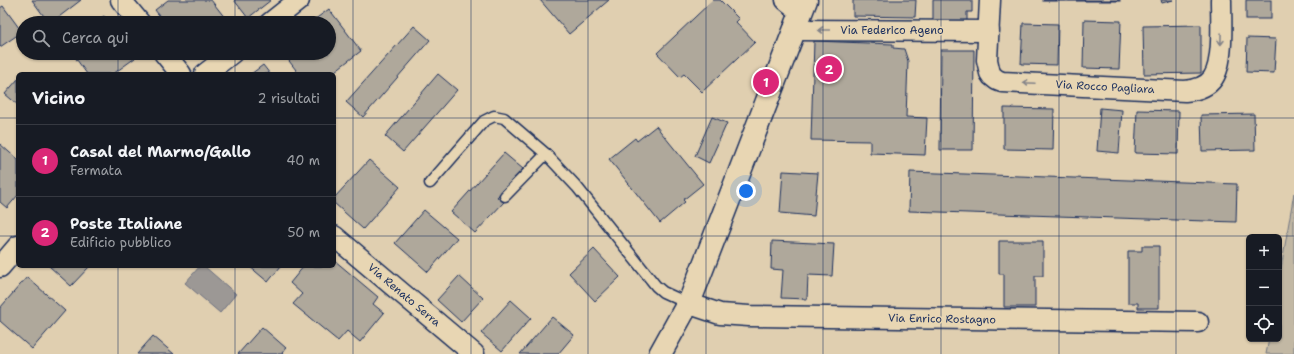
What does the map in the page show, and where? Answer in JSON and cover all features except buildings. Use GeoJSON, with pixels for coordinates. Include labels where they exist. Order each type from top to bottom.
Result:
{"type":"FeatureCollection","features":[{"type":"Feature","properties":{"kind":"main road"},"geometry":{"type":"LineString","coordinates":[[660,354],[688,303],[797,10]]}},
{"type":"Feature","properties":{"kind":"street"},"geometry":{"type":"LineString","coordinates":[[121,0],[134,16]]}},
{"type":"Feature","properties":{"kind":"street"},"geometry":{"type":"LineString","coordinates":[[279,16],[299,0]]}},
{"type":"Feature","properties":{"kind":"street","name":"Via Rocco Pagliara"},"geometry":{"type":"LineString","coordinates":[[990,0],[988,60],[992,76],[999,81],[1169,90],[1193,90],[1210,82],[1216,71],[1220,53],[1221,0]]}},
{"type":"Feature","properties":{"kind":"street","name":"Via Federico Ageno"},"geometry":{"type":"LineString","coordinates":[[797,10],[989,31]]}},
{"type":"Feature","properties":{"kind":"street"},"geometry":{"type":"LineString","coordinates":[[170,60],[179,72]]}},
{"type":"Feature","properties":{"kind":"street"},"geometry":{"type":"LineString","coordinates":[[208,72],[223,60]]}},
{"type":"Feature","properties":{"kind":"street","name":"Via Renato Serra"},"geometry":{"type":"LineString","coordinates":[[336,238],[474,354]]}},
{"type":"Feature","properties":{"kind":"street"},"geometry":{"type":"LineString","coordinates":[[0,267],[16,248]]}},
{"type":"Feature","properties":{"kind":"street","name":"Via Enrico Rostagno"},"geometry":{"type":"LineString","coordinates":[[688,303],[716,313],[749,316],[1198,322]]}},
{"type":"Feature","properties":{"kind":"lane"},"geometry":{"type":"LineString","coordinates":[[430,183],[484,121],[494,116],[504,118],[546,154],[577,188],[656,286],[663,292],[688,303]]}},
{"type":"Feature","properties":{"kind":"lane"},"geometry":{"type":"LineString","coordinates":[[505,196],[546,154]]}},
{"type":"Feature","properties":{"kind":"shaded area"},"geometry":{"type":"Polygon","coordinates":[[[1294,193],[1294,354],[1266,354],[1268,342],[1282,342],[1282,263],[1294,193]]]}},
{"type":"Feature","properties":{"kind":"shaded area"},"geometry":{"type":"Polygon","coordinates":[[[198,268],[206,268],[236,294],[220,313],[185,283],[198,268]]]}},
{"type":"Feature","properties":{"kind":"place","name":"Poste Italiane"},"geometry":{"type":"Point","coordinates":[829,69]}},
{"type":"Feature","properties":{"kind":"place","name":"Casal del Marmo/Gallo"},"geometry":{"type":"Point","coordinates":[766,82]}}]}
